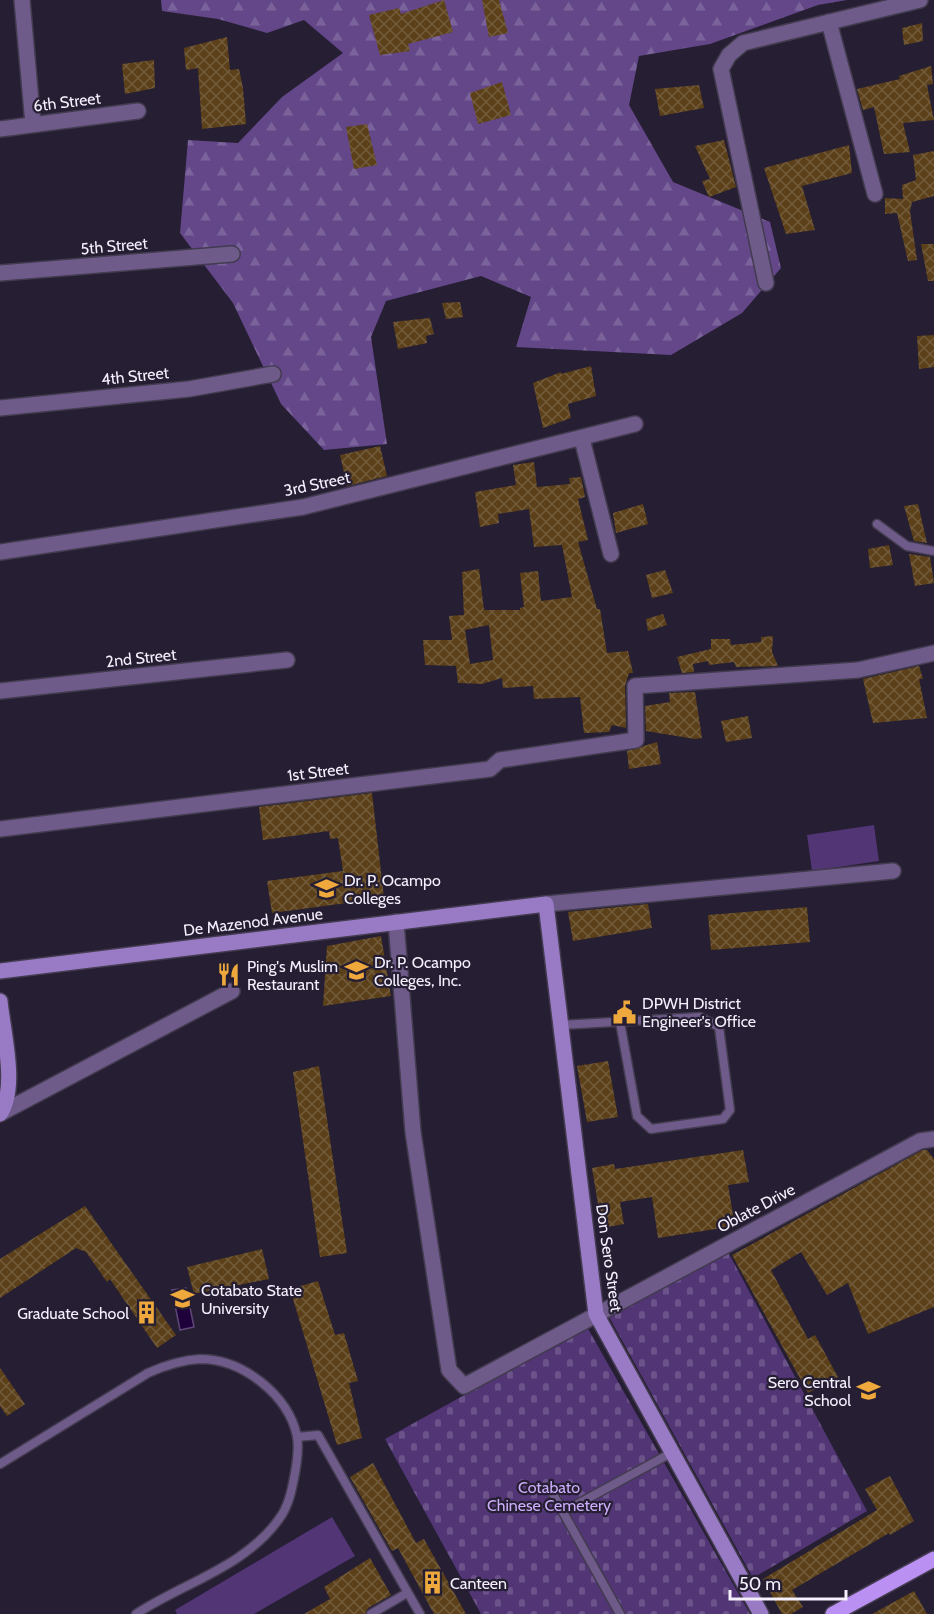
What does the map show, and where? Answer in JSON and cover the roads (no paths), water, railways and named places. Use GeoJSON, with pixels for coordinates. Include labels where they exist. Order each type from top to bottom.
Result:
{"type":"FeatureCollection","features":[{"type":"Feature","properties":{"kind":"main road","name":"De Mazenod Avenue"},"geometry":{"type":"LineString","coordinates":[[0,971],[546,904]]}},
{"type":"Feature","properties":{"kind":"main road","name":"Don Sero Street"},"geometry":{"type":"LineString","coordinates":[[546,904],[596,1314],[674,1452],[761,1614]]}},
{"type":"Feature","properties":{"kind":"main road"},"geometry":{"type":"LineString","coordinates":[[0,1001],[9,1084],[8,1101],[1,1113]]}},
{"type":"Feature","properties":{"kind":"main road"},"geometry":{"type":"LineString","coordinates":[[832,1614],[934,1558]]}},
{"type":"Feature","properties":{"kind":"street"},"geometry":{"type":"LineString","coordinates":[[22,0],[33,124]]}},
{"type":"Feature","properties":{"kind":"street"},"geometry":{"type":"LineString","coordinates":[[766,283],[721,69],[729,55],[743,43],[920,0]]}},
{"type":"Feature","properties":{"kind":"street"},"geometry":{"type":"LineString","coordinates":[[829,22],[875,194]]}},
{"type":"Feature","properties":{"kind":"street","name":"6th Street"},"geometry":{"type":"LineString","coordinates":[[0,129],[138,111]]}},
{"type":"Feature","properties":{"kind":"street","name":"5th Street"},"geometry":{"type":"LineString","coordinates":[[0,273],[232,254]]}},
{"type":"Feature","properties":{"kind":"street","name":"4th Street"},"geometry":{"type":"LineString","coordinates":[[0,408],[189,389],[273,374]]}},
{"type":"Feature","properties":{"kind":"street","name":"3rd Street"},"geometry":{"type":"LineString","coordinates":[[0,552],[303,507],[635,424]]}},
{"type":"Feature","properties":{"kind":"street"},"geometry":{"type":"LineString","coordinates":[[582,439],[611,554]]}},
{"type":"Feature","properties":{"kind":"street","name":"1st Street"},"geometry":{"type":"LineString","coordinates":[[0,829],[490,769],[500,760],[636,740],[635,686],[858,670],[934,653]]}},
{"type":"Feature","properties":{"kind":"street","name":"2nd Street"},"geometry":{"type":"LineString","coordinates":[[0,692],[287,660]]}},
{"type":"Feature","properties":{"kind":"street"},"geometry":{"type":"LineString","coordinates":[[546,904],[893,871]]}},
{"type":"Feature","properties":{"kind":"street","name":"Oblate Drive"},"geometry":{"type":"LineString","coordinates":[[396,922],[413,1132],[449,1370],[464,1386],[920,1141],[934,1139]]}},
{"type":"Feature","properties":{"kind":"street"},"geometry":{"type":"LineString","coordinates":[[1,1113],[232,991]]}},
{"type":"Feature","properties":{"kind":"lane"},"geometry":{"type":"LineString","coordinates":[[877,524],[906,546],[934,551]]}},
{"type":"Feature","properties":{"kind":"lane"},"geometry":{"type":"LineString","coordinates":[[561,1025],[700,1017],[719,1027],[730,1110],[728,1115],[723,1119],[651,1129],[644,1125],[637,1116],[620,1022]]}},
{"type":"Feature","properties":{"kind":"lane"},"geometry":{"type":"LineString","coordinates":[[0,1464],[148,1373],[174,1362],[202,1359],[224,1362],[243,1370],[268,1388],[286,1409],[297,1437],[292,1492],[281,1517],[266,1536],[228,1563],[136,1614]]}},
{"type":"Feature","properties":{"kind":"lane"},"geometry":{"type":"LineString","coordinates":[[297,1437],[318,1435],[420,1614]]}},
{"type":"Feature","properties":{"kind":"lane"},"geometry":{"type":"LineString","coordinates":[[563,1512],[674,1452]]}},
{"type":"Feature","properties":{"kind":"lane"},"geometry":{"type":"LineString","coordinates":[[549,1487],[620,1614]]}},
{"type":"Feature","properties":{"kind":"lane"},"geometry":{"type":"LineString","coordinates":[[371,1614],[407,1593]]}},
{"type":"Feature","properties":{"kind":"place","name":"Dr. P. Ocampo Colleges"},"geometry":{"type":"Point","coordinates":[326,889]}},
{"type":"Feature","properties":{"kind":"place","name":"Dr. P. Ocampo Colleges, Inc."},"geometry":{"type":"Point","coordinates":[356,971]}},
{"type":"Feature","properties":{"kind":"place","name":"Ping's Muslim Restaurant"},"geometry":{"type":"Point","coordinates":[229,975]}},
{"type":"Feature","properties":{"kind":"place","name":"DPWH District Engineer's Office"},"geometry":{"type":"Point","coordinates":[624,1012]}},
{"type":"Feature","properties":{"kind":"place","name":"Cotabato State University"},"geometry":{"type":"Point","coordinates":[183,1299]}},
{"type":"Feature","properties":{"kind":"place","name":"Graduate School"},"geometry":{"type":"Point","coordinates":[147,1313]}},
{"type":"Feature","properties":{"kind":"place","name":"Sero Central School"},"geometry":{"type":"Point","coordinates":[869,1391]}},
{"type":"Feature","properties":{"kind":"place","name":"Canteen"},"geometry":{"type":"Point","coordinates":[432,1583]}},
{"type":"Feature","properties":{"kind":"park label","name":"Cotabato Chinese Cemetery"},"geometry":{"type":"Point","coordinates":[549,1496]}}]}
